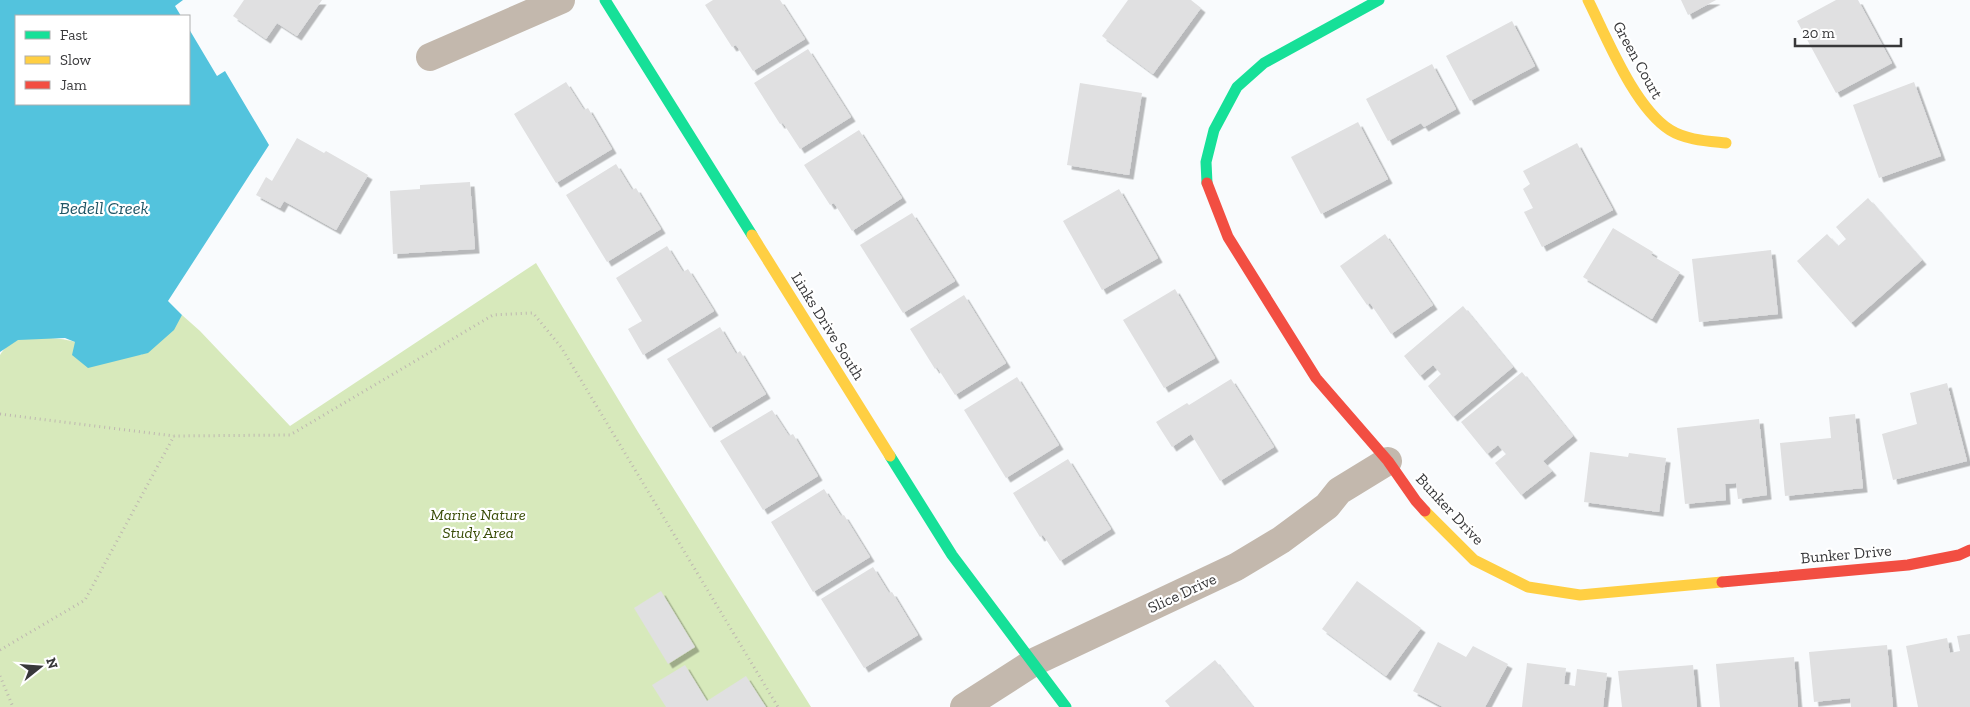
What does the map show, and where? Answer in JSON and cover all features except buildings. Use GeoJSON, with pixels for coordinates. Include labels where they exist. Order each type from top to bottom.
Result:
{"type":"FeatureCollection","features":[{"type":"Feature","properties":{"kind":"street"},"geometry":{"type":"LineString","coordinates":[[430,57],[561,0]]}},
{"type":"Feature","properties":{"kind":"street","name":"Links Drive South"},"geometry":{"type":"LineString","coordinates":[[605,0],[952,555],[1066,707]]}},
{"type":"Feature","properties":{"kind":"street","name":"Bunker Drive"},"geometry":{"type":"LineString","coordinates":[[1379,0],[1264,62],[1238,87],[1214,130],[1206,162],[1208,182],[1228,236],[1316,378],[1388,461],[1416,501],[1474,560],[1528,587],[1580,595],[1908,565],[1959,555],[1970,550]]}},
{"type":"Feature","properties":{"kind":"street","name":"Green Court"},"geometry":{"type":"LineString","coordinates":[[1588,0],[1632,86],[1654,118],[1670,130],[1686,136],[1726,143]]}},
{"type":"Feature","properties":{"kind":"street","name":"Slice Drive"},"geometry":{"type":"LineString","coordinates":[[964,707],[1034,662],[1236,567],[1281,540],[1327,506],[1339,491],[1388,461]]}},
{"type":"Feature","properties":{"kind":"path"},"geometry":{"type":"LineString","coordinates":[[0,414],[174,436],[290,435],[493,314],[533,313],[561,347],[778,707]]}},
{"type":"Feature","properties":{"kind":"path"},"geometry":{"type":"LineString","coordinates":[[0,650],[85,600],[174,436]]}},
{"type":"Feature","properties":{"kind":"path"},"geometry":{"type":"LineString","coordinates":[[0,676],[13,707]]}},
{"type":"Feature","properties":{"kind":"green space","name":"Marine Nature Study Area"},"geometry":{"type":"Polygon","coordinates":[[[536,263],[638,432],[811,707],[0,707],[0,355],[3,350],[19,339],[47,338],[141,355],[182,315],[200,331],[290,426],[536,263]]]}},
{"type":"Feature","properties":{"kind":"water","name":"Bedell Creek"},"geometry":{"type":"Polygon","coordinates":[[[0,0],[183,0],[175,6],[180,15],[15,15],[15,105],[190,105],[190,31],[217,76],[225,71],[269,145],[168,301],[182,315],[174,330],[148,353],[88,368],[72,355],[75,342],[65,338],[18,340],[0,352],[0,0]]]}},
{"type":"Feature","properties":{"kind":"traffic: fast"},"geometry":{"type":"LineString","coordinates":[[605,0],[752,235]]}},
{"type":"Feature","properties":{"kind":"traffic: fast"},"geometry":{"type":"LineString","coordinates":[[1207,183],[1206,162],[1214,130],[1237,87],[1264,63],[1379,0]]}},
{"type":"Feature","properties":{"kind":"traffic: fast"},"geometry":{"type":"LineString","coordinates":[[890,456],[952,555],[1066,707]]}},
{"type":"Feature","properties":{"kind":"traffic: slow"},"geometry":{"type":"LineString","coordinates":[[1588,0],[1633,89],[1657,119],[1670,130],[1683,136],[1697,140],[1726,143]]}},
{"type":"Feature","properties":{"kind":"traffic: slow"},"geometry":{"type":"LineString","coordinates":[[752,235],[890,456]]}},
{"type":"Feature","properties":{"kind":"traffic: slow"},"geometry":{"type":"LineString","coordinates":[[1425,511],[1474,560],[1528,587],[1580,595],[1722,582]]}},
{"type":"Feature","properties":{"kind":"traffic: jam"},"geometry":{"type":"LineString","coordinates":[[1207,183],[1228,237],[1316,378],[1388,461],[1425,511]]}},
{"type":"Feature","properties":{"kind":"traffic: jam"},"geometry":{"type":"LineString","coordinates":[[1722,582],[1908,565],[1959,555],[1970,550]]}}]}
